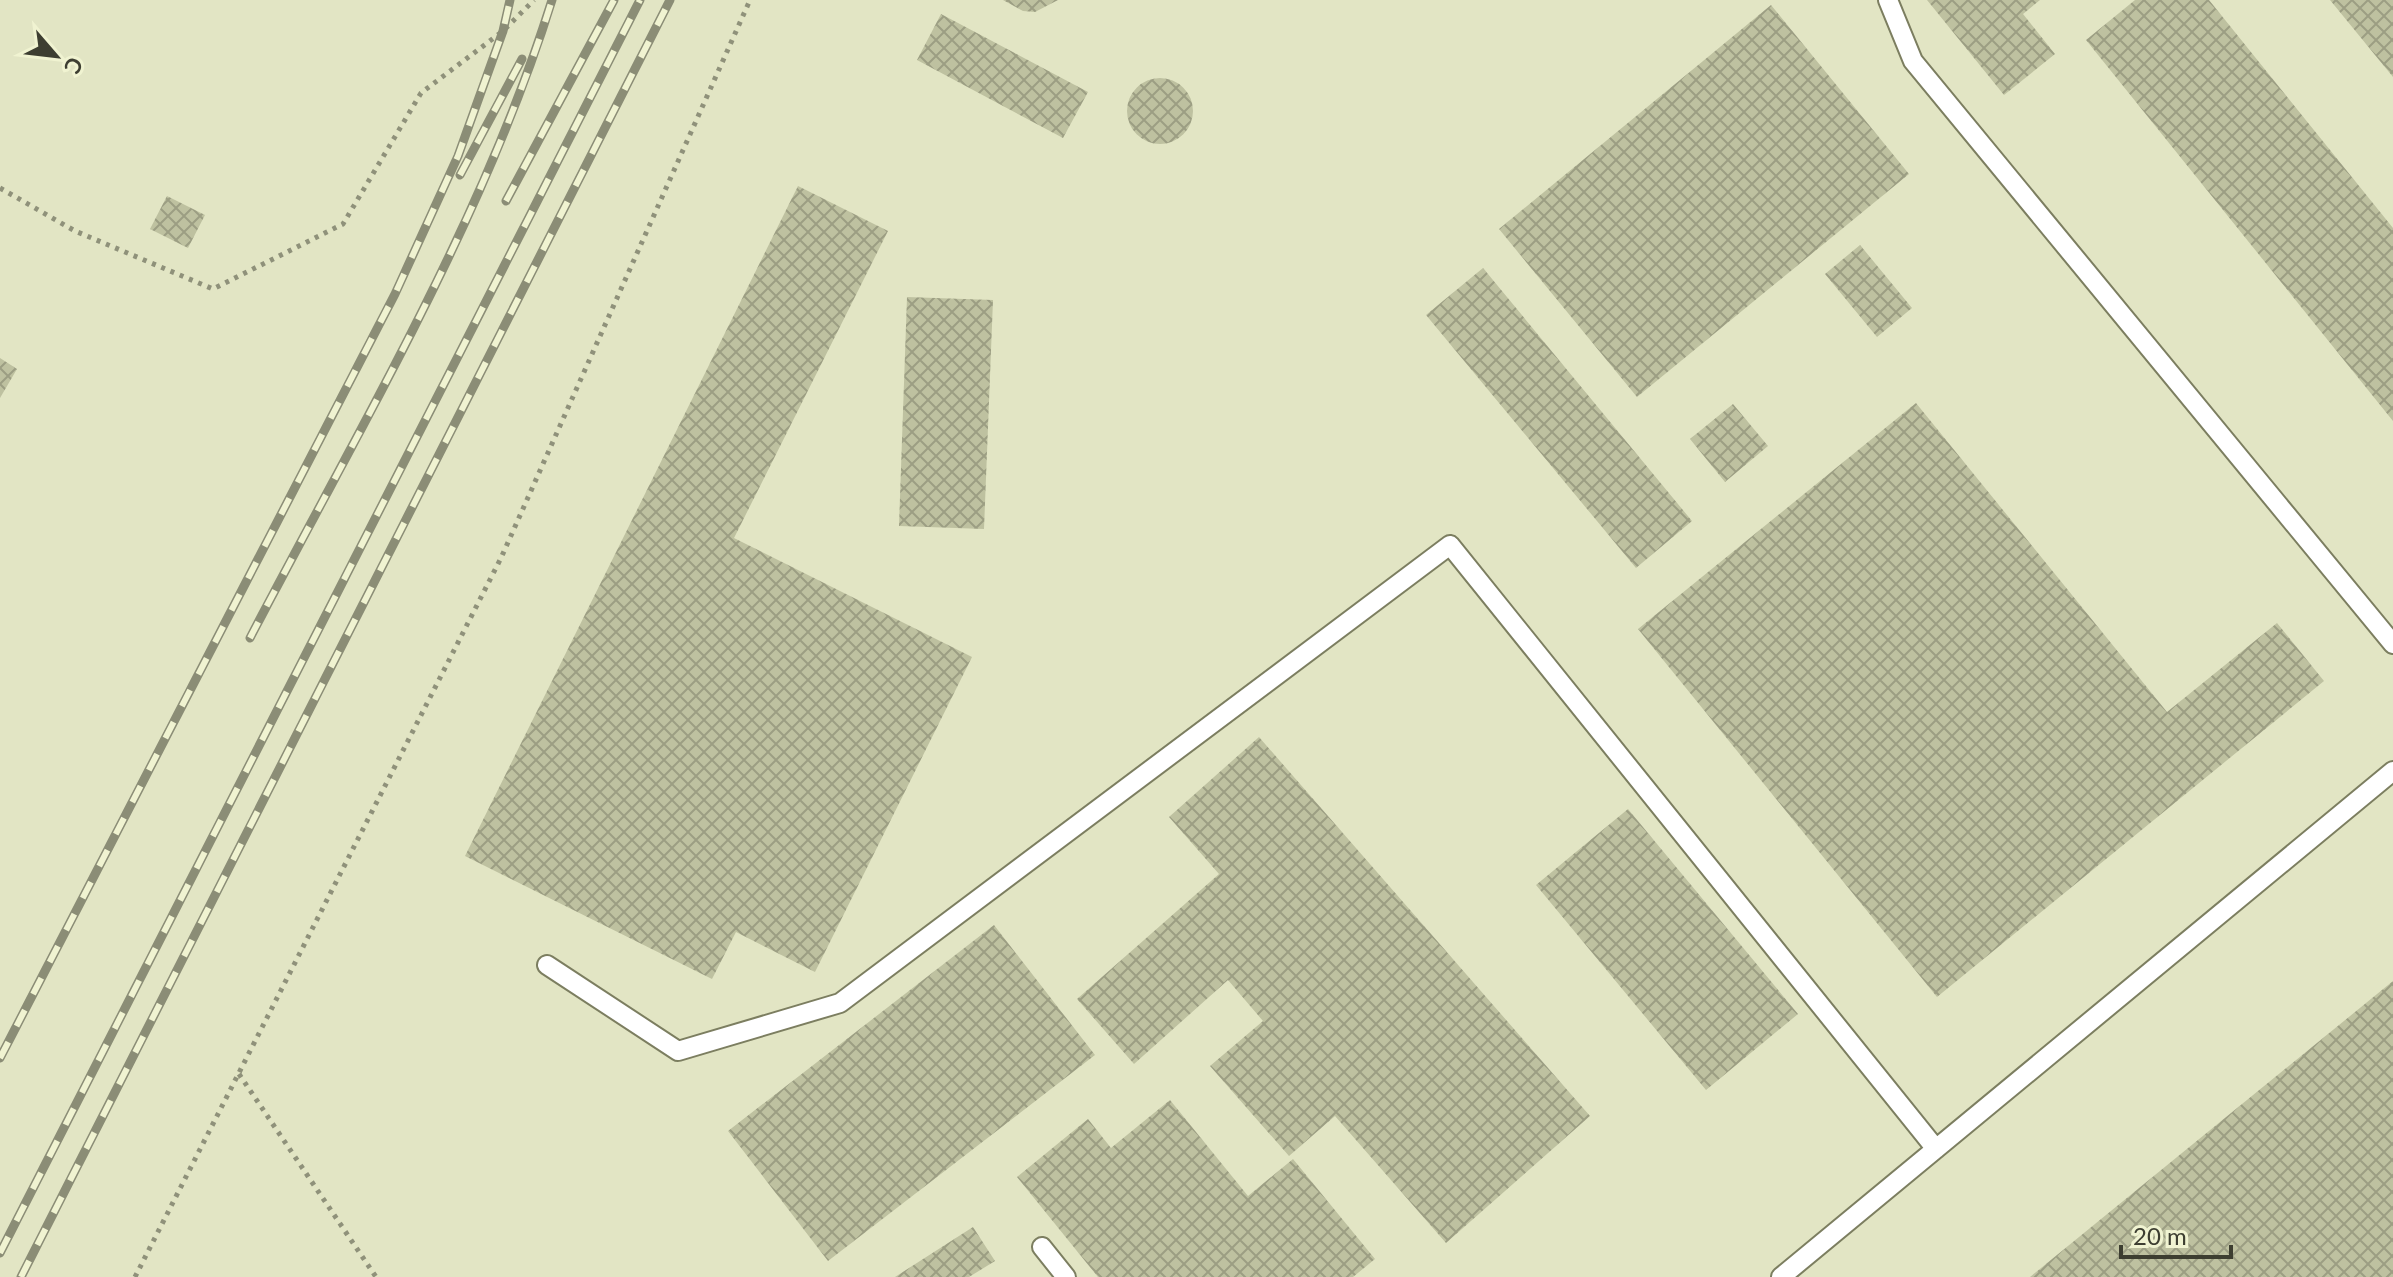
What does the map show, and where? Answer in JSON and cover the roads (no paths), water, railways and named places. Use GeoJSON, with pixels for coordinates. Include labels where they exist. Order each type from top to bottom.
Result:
{"type":"FeatureCollection","features":[{"type":"Feature","properties":{"kind":"lane"},"geometry":{"type":"LineString","coordinates":[[1888,0],[1913,61],[2393,644]]}},
{"type":"Feature","properties":{"kind":"lane"},"geometry":{"type":"LineString","coordinates":[[547,965],[678,1051],[840,1003],[1450,545],[1936,1149]]}},
{"type":"Feature","properties":{"kind":"lane"},"geometry":{"type":"LineString","coordinates":[[1781,1277],[2393,771]]}},
{"type":"Feature","properties":{"kind":"lane"},"geometry":{"type":"LineString","coordinates":[[1042,1247],[1066,1277]]}},
{"type":"Feature","properties":{"kind":"railway"},"geometry":{"type":"LineString","coordinates":[[0,1058],[395,294],[458,156],[503,31],[510,0]]}},
{"type":"Feature","properties":{"kind":"railway"},"geometry":{"type":"LineString","coordinates":[[250,638],[454,245],[524,83],[552,0]]}},
{"type":"Feature","properties":{"kind":"railway"},"geometry":{"type":"LineString","coordinates":[[506,201],[614,0]]}},
{"type":"Feature","properties":{"kind":"railway"},"geometry":{"type":"LineString","coordinates":[[0,1253],[640,0]]}},
{"type":"Feature","properties":{"kind":"railway"},"geometry":{"type":"LineString","coordinates":[[21,1277],[670,0]]}},
{"type":"Feature","properties":{"kind":"railway"},"geometry":{"type":"LineString","coordinates":[[460,175],[522,59]]}}]}
